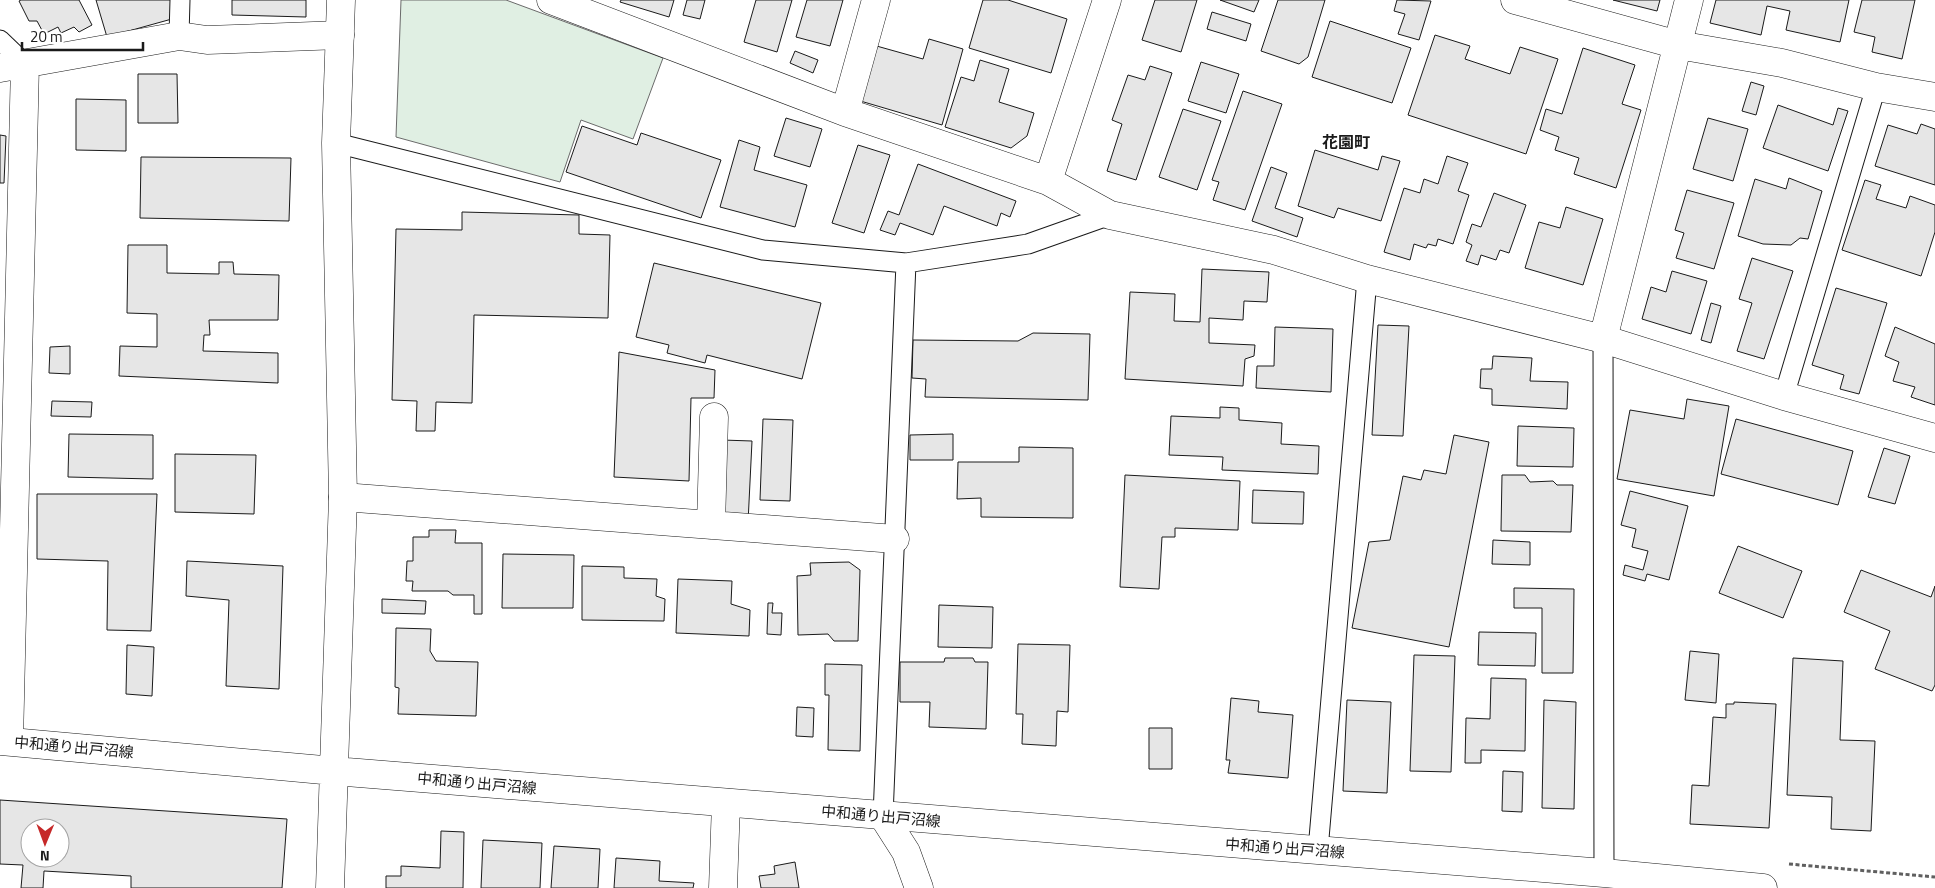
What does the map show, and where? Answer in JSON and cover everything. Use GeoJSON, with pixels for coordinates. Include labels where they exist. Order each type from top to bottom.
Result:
{"type":"FeatureCollection","features":[{"type":"Feature","properties":{"kind":"street"},"geometry":{"type":"LineString","coordinates":[[330,888],[343,497],[336,144],[341,0]]}},
{"type":"Feature","properties":{"kind":"street"},"geometry":{"type":"LineString","coordinates":[[551,0],[846,112],[1048,181],[1110,215],[1274,250],[1367,279],[1603,339],[1784,396],[1935,438]]}},
{"type":"Feature","properties":{"kind":"street"},"geometry":{"type":"LineString","coordinates":[[846,112],[876,0]]}},
{"type":"Feature","properties":{"kind":"street"},"geometry":{"type":"LineString","coordinates":[[1048,181],[1107,0]]}},
{"type":"Feature","properties":{"kind":"street"},"geometry":{"type":"LineString","coordinates":[[1515,0],[1678,45],[1782,63],[1876,87],[1935,96]]}},
{"type":"Feature","properties":{"kind":"street"},"geometry":{"type":"LineString","coordinates":[[1603,339],[1689,0]]}},
{"type":"Feature","properties":{"kind":"street"},"geometry":{"type":"LineString","coordinates":[[5,741],[13,66],[179,36],[207,40],[340,36]]}},
{"type":"Feature","properties":{"kind":"street"},"geometry":{"type":"LineString","coordinates":[[711,525],[714,417]]}},
{"type":"Feature","properties":{"kind":"street"},"geometry":{"type":"LineString","coordinates":[[343,497],[895,539]]}},
{"type":"Feature","properties":{"kind":"street","name":"中和通り出戸沼線"},"geometry":{"type":"LineString","coordinates":[[5,741],[334,771],[1318,850],[1604,881],[1762,888]]}},
{"type":"Feature","properties":{"kind":"street"},"geometry":{"type":"LineString","coordinates":[[723,888],[726,803]]}},
{"type":"Feature","properties":{"kind":"street"},"geometry":{"type":"LineString","coordinates":[[883,816],[906,852],[919,888]]}},
{"type":"Feature","properties":{"kind":"lane"},"geometry":{"type":"LineString","coordinates":[[179,36],[180,0]]}},
{"type":"Feature","properties":{"kind":"lane"},"geometry":{"type":"LineString","coordinates":[[0,40],[13,66]]}},
{"type":"Feature","properties":{"kind":"lane"},"geometry":{"type":"LineString","coordinates":[[1784,396],[1876,87]]}},
{"type":"Feature","properties":{"kind":"lane"},"geometry":{"type":"LineString","coordinates":[[336,144],[763,250],[906,263],[1028,244],[1110,215]]}},
{"type":"Feature","properties":{"kind":"lane"},"geometry":{"type":"LineString","coordinates":[[883,816],[906,263]]}},
{"type":"Feature","properties":{"kind":"lane"},"geometry":{"type":"LineString","coordinates":[[1318,850],[1367,279]]}},
{"type":"Feature","properties":{"kind":"lane"},"geometry":{"type":"LineString","coordinates":[[1603,339],[1604,881]]}},
{"type":"Feature","properties":{"kind":"green space"},"geometry":{"type":"Polygon","coordinates":[[[401,0],[506,0],[663,58],[633,139],[581,120],[560,182],[396,137],[401,0]]]}},
{"type":"Feature","properties":{"kind":"building"},"geometry":{"type":"Polygon","coordinates":[[[79,0],[92,25],[79,32],[74,27],[61,33],[58,27],[44,34],[37,21],[29,21],[19,1],[79,0]]]}},
{"type":"Feature","properties":{"kind":"building"},"geometry":{"type":"Polygon","coordinates":[[[96,0],[174,0],[179,17],[107,37],[96,0]]]}},
{"type":"Feature","properties":{"kind":"building"},"geometry":{"type":"Polygon","coordinates":[[[232,0],[306,0],[306,17],[232,15],[232,0]]]}},
{"type":"Feature","properties":{"kind":"building"},"geometry":{"type":"Polygon","coordinates":[[[621,0],[674,0],[669,17],[620,2],[621,0]]]}},
{"type":"Feature","properties":{"kind":"building"},"geometry":{"type":"Polygon","coordinates":[[[687,0],[705,0],[700,19],[683,15],[687,0]]]}},
{"type":"Feature","properties":{"kind":"building"},"geometry":{"type":"Polygon","coordinates":[[[756,0],[792,0],[777,52],[744,42],[756,0]]]}},
{"type":"Feature","properties":{"kind":"building"},"geometry":{"type":"Polygon","coordinates":[[[807,0],[843,0],[830,46],[796,37],[807,0]]]}},
{"type":"Feature","properties":{"kind":"building"},"geometry":{"type":"Polygon","coordinates":[[[983,0],[1008,0],[1067,19],[1051,73],[969,48],[983,0]]]}},
{"type":"Feature","properties":{"kind":"building"},"geometry":{"type":"Polygon","coordinates":[[[1155,0],[1197,0],[1181,52],[1142,40],[1155,0]]]}},
{"type":"Feature","properties":{"kind":"building"},"geometry":{"type":"Polygon","coordinates":[[[1220,0],[1259,0],[1254,12],[1220,0]]]}},
{"type":"Feature","properties":{"kind":"building"},"geometry":{"type":"Polygon","coordinates":[[[1278,0],[1325,0],[1308,57],[1299,64],[1261,51],[1278,0]]]}},
{"type":"Feature","properties":{"kind":"building"},"geometry":{"type":"Polygon","coordinates":[[[1397,0],[1431,1],[1419,40],[1398,34],[1405,14],[1394,11],[1397,0]]]}},
{"type":"Feature","properties":{"kind":"building"},"geometry":{"type":"Polygon","coordinates":[[[1613,0],[1660,0],[1657,11],[1613,0]]]}},
{"type":"Feature","properties":{"kind":"building"},"geometry":{"type":"Polygon","coordinates":[[[1716,0],[1849,0],[1840,42],[1786,30],[1790,11],[1767,6],[1761,35],[1710,23],[1716,0]]]}},
{"type":"Feature","properties":{"kind":"building"},"geometry":{"type":"Polygon","coordinates":[[[1862,0],[1915,0],[1902,59],[1872,52],[1875,37],[1854,32],[1862,0]]]}},
{"type":"Feature","properties":{"kind":"building"},"geometry":{"type":"Polygon","coordinates":[[[1212,12],[1251,24],[1246,41],[1207,29],[1212,12]]]}},
{"type":"Feature","properties":{"kind":"building"},"geometry":{"type":"Polygon","coordinates":[[[1330,21],[1411,48],[1392,103],[1312,77],[1330,21]]]}},
{"type":"Feature","properties":{"kind":"building"},"geometry":{"type":"Polygon","coordinates":[[[1435,35],[1470,46],[1465,59],[1510,74],[1520,47],[1558,59],[1526,154],[1408,115],[1435,35]]]}},
{"type":"Feature","properties":{"kind":"building"},"geometry":{"type":"Polygon","coordinates":[[[929,39],[963,49],[942,125],[857,100],[873,45],[923,59],[929,39]]]}},
{"type":"Feature","properties":{"kind":"building"},"geometry":{"type":"Polygon","coordinates":[[[1583,48],[1635,65],[1622,104],[1641,110],[1616,188],[1574,174],[1579,158],[1555,150],[1559,137],[1540,130],[1546,109],[1562,114],[1583,48]]]}},
{"type":"Feature","properties":{"kind":"building"},"geometry":{"type":"Polygon","coordinates":[[[795,51],[818,60],[813,73],[790,63],[795,51]]]}},
{"type":"Feature","properties":{"kind":"building"},"geometry":{"type":"Polygon","coordinates":[[[980,60],[1009,69],[999,102],[1034,113],[1027,136],[1011,148],[945,127],[961,77],[974,81],[980,60]]]}},
{"type":"Feature","properties":{"kind":"building"},"geometry":{"type":"Polygon","coordinates":[[[1201,62],[1239,74],[1226,113],[1188,101],[1201,62]]]}},
{"type":"Feature","properties":{"kind":"building"},"geometry":{"type":"Polygon","coordinates":[[[1150,66],[1172,73],[1136,180],[1107,171],[1122,124],[1112,120],[1128,75],[1145,80],[1150,66]]]}},
{"type":"Feature","properties":{"kind":"building"},"geometry":{"type":"Polygon","coordinates":[[[138,74],[177,74],[178,123],[138,123],[138,74]]]}},
{"type":"Feature","properties":{"kind":"building"},"geometry":{"type":"Polygon","coordinates":[[[1751,82],[1764,86],[1756,115],[1742,111],[1751,82]]]}},
{"type":"Feature","properties":{"kind":"building"},"geometry":{"type":"Polygon","coordinates":[[[1243,91],[1282,104],[1245,210],[1213,200],[1219,182],[1212,180],[1243,91]]]}},
{"type":"Feature","properties":{"kind":"building"},"geometry":{"type":"Polygon","coordinates":[[[76,99],[126,100],[126,151],[76,150],[76,99]]]}},
{"type":"Feature","properties":{"kind":"building"},"geometry":{"type":"Polygon","coordinates":[[[1778,105],[1833,125],[1838,108],[1848,111],[1828,171],[1763,148],[1778,105]]]}},
{"type":"Feature","properties":{"kind":"building"},"geometry":{"type":"Polygon","coordinates":[[[1183,109],[1221,121],[1197,190],[1159,177],[1183,109]]]}},
{"type":"Feature","properties":{"kind":"building"},"geometry":{"type":"Polygon","coordinates":[[[786,118],[822,129],[810,167],[774,156],[786,118]]]}},
{"type":"Feature","properties":{"kind":"building"},"geometry":{"type":"Polygon","coordinates":[[[1708,118],[1748,129],[1733,181],[1693,169],[1708,118]]]}},
{"type":"Feature","properties":{"kind":"building"},"geometry":{"type":"Polygon","coordinates":[[[1921,124],[1935,129],[1935,185],[1875,166],[1888,125],[1917,134],[1921,124]]]}},
{"type":"Feature","properties":{"kind":"building"},"geometry":{"type":"Polygon","coordinates":[[[582,126],[637,145],[641,133],[721,160],[701,218],[566,172],[582,126]]]}},
{"type":"Feature","properties":{"kind":"building"},"geometry":{"type":"Polygon","coordinates":[[[0,135],[6,136],[4,183],[0,183],[0,135]]]}},
{"type":"Feature","properties":{"kind":"building"},"geometry":{"type":"Polygon","coordinates":[[[739,140],[760,147],[754,170],[807,185],[795,227],[720,207],[739,140]]]}},
{"type":"Feature","properties":{"kind":"building"},"geometry":{"type":"Polygon","coordinates":[[[858,145],[890,155],[864,233],[832,223],[858,145]]]}},
{"type":"Feature","properties":{"kind":"building"},"geometry":{"type":"Polygon","coordinates":[[[1315,150],[1378,170],[1382,156],[1400,161],[1381,221],[1338,208],[1334,218],[1298,206],[1315,150]]]}},
{"type":"Feature","properties":{"kind":"building"},"geometry":{"type":"Polygon","coordinates":[[[1447,156],[1468,163],[1458,191],[1469,195],[1453,244],[1438,239],[1436,246],[1428,244],[1426,248],[1414,244],[1410,260],[1384,252],[1404,188],[1420,193],[1424,179],[1438,184],[1447,156]]]}},
{"type":"Feature","properties":{"kind":"building"},"geometry":{"type":"Polygon","coordinates":[[[141,157],[291,158],[289,221],[140,218],[141,157]]]}},
{"type":"Feature","properties":{"kind":"building"},"geometry":{"type":"Polygon","coordinates":[[[918,164],[1016,201],[1010,217],[1001,213],[997,226],[944,206],[933,235],[900,223],[895,235],[880,230],[888,211],[899,215],[918,164]]]}},
{"type":"Feature","properties":{"kind":"building"},"geometry":{"type":"Polygon","coordinates":[[[1271,167],[1287,173],[1275,208],[1303,218],[1297,237],[1252,221],[1271,167]]]}},
{"type":"Feature","properties":{"kind":"building"},"geometry":{"type":"Polygon","coordinates":[[[1789,178],[1822,191],[1808,239],[1800,238],[1791,245],[1763,244],[1738,236],[1755,179],[1786,189],[1789,178]]]}},
{"type":"Feature","properties":{"kind":"building"},"geometry":{"type":"Polygon","coordinates":[[[1865,180],[1881,185],[1876,199],[1906,208],[1910,196],[1935,205],[1935,232],[1921,276],[1842,250],[1865,180]]]}},
{"type":"Feature","properties":{"kind":"building"},"geometry":{"type":"Polygon","coordinates":[[[1687,190],[1734,203],[1714,269],[1676,258],[1684,233],[1675,230],[1687,190]]]}},
{"type":"Feature","properties":{"kind":"building"},"geometry":{"type":"Polygon","coordinates":[[[1494,193],[1526,205],[1509,253],[1500,250],[1496,260],[1481,255],[1478,265],[1466,261],[1472,245],[1466,242],[1472,224],[1481,227],[1494,193]]]}},
{"type":"Feature","properties":{"kind":"building"},"geometry":{"type":"Polygon","coordinates":[[[1566,207],[1603,219],[1583,285],[1525,268],[1539,222],[1560,228],[1566,207]]]}},
{"type":"Feature","properties":{"kind":"building"},"geometry":{"type":"Polygon","coordinates":[[[462,212],[579,215],[579,234],[610,235],[608,318],[474,315],[472,403],[436,402],[435,431],[416,431],[417,401],[392,400],[396,229],[462,230],[462,212]]]}},
{"type":"Feature","properties":{"kind":"building"},"geometry":{"type":"Polygon","coordinates":[[[128,245],[167,245],[167,273],[219,274],[219,262],[233,262],[234,274],[279,275],[278,320],[209,320],[210,335],[204,335],[203,351],[278,353],[278,383],[119,376],[120,346],[157,347],[157,314],[127,313],[128,245]]]}},
{"type":"Feature","properties":{"kind":"building"},"geometry":{"type":"Polygon","coordinates":[[[1752,258],[1793,271],[1764,359],[1737,351],[1752,303],[1739,299],[1752,258]]]}},
{"type":"Feature","properties":{"kind":"building"},"geometry":{"type":"Polygon","coordinates":[[[654,263],[821,303],[802,379],[707,355],[705,363],[667,353],[669,345],[636,337],[654,263]]]}},
{"type":"Feature","properties":{"kind":"building"},"geometry":{"type":"Polygon","coordinates":[[[1202,269],[1269,272],[1267,302],[1244,301],[1243,320],[1209,318],[1209,343],[1255,345],[1254,356],[1245,359],[1243,386],[1125,379],[1130,292],[1175,294],[1174,321],[1200,322],[1202,269]]]}},
{"type":"Feature","properties":{"kind":"building"},"geometry":{"type":"Polygon","coordinates":[[[1672,271],[1707,281],[1691,334],[1642,319],[1651,287],[1666,292],[1672,271]]]}},
{"type":"Feature","properties":{"kind":"building"},"geometry":{"type":"Polygon","coordinates":[[[1836,288],[1887,303],[1859,394],[1840,389],[1844,375],[1812,365],[1836,288]]]}},
{"type":"Feature","properties":{"kind":"building"},"geometry":{"type":"Polygon","coordinates":[[[1711,303],[1721,306],[1711,343],[1701,340],[1711,303]]]}},
{"type":"Feature","properties":{"kind":"building"},"geometry":{"type":"Polygon","coordinates":[[[1378,325],[1409,326],[1403,436],[1372,435],[1378,325]]]}},
{"type":"Feature","properties":{"kind":"building"},"geometry":{"type":"Polygon","coordinates":[[[1275,327],[1333,329],[1331,392],[1256,388],[1257,366],[1274,366],[1275,327]]]}},
{"type":"Feature","properties":{"kind":"building"},"geometry":{"type":"Polygon","coordinates":[[[1895,327],[1935,344],[1935,405],[1911,397],[1915,387],[1893,381],[1899,362],[1885,356],[1895,327]]]}},
{"type":"Feature","properties":{"kind":"building"},"geometry":{"type":"Polygon","coordinates":[[[1033,333],[1090,334],[1088,400],[925,397],[926,379],[912,378],[913,340],[1018,341],[1033,333]]]}},
{"type":"Feature","properties":{"kind":"building"},"geometry":{"type":"Polygon","coordinates":[[[70,346],[70,374],[49,373],[50,347],[70,346]]]}},
{"type":"Feature","properties":{"kind":"building"},"geometry":{"type":"Polygon","coordinates":[[[619,352],[715,370],[714,398],[691,398],[689,481],[614,477],[619,352]]]}},
{"type":"Feature","properties":{"kind":"building"},"geometry":{"type":"Polygon","coordinates":[[[1493,356],[1532,358],[1530,381],[1568,382],[1567,409],[1492,405],[1492,389],[1480,388],[1481,369],[1492,369],[1493,356]]]}},
{"type":"Feature","properties":{"kind":"building"},"geometry":{"type":"Polygon","coordinates":[[[1687,399],[1729,406],[1714,496],[1617,479],[1630,410],[1684,419],[1687,399]]]}},
{"type":"Feature","properties":{"kind":"building"},"geometry":{"type":"Polygon","coordinates":[[[52,401],[92,402],[91,417],[51,416],[52,401]]]}},
{"type":"Feature","properties":{"kind":"building"},"geometry":{"type":"Polygon","coordinates":[[[1220,407],[1239,408],[1239,420],[1282,423],[1281,444],[1319,446],[1318,474],[1222,470],[1223,457],[1169,455],[1171,416],[1220,418],[1220,407]]]}},
{"type":"Feature","properties":{"kind":"building"},"geometry":{"type":"Polygon","coordinates":[[[763,419],[793,420],[790,501],[760,500],[763,419]]]}},
{"type":"Feature","properties":{"kind":"building"},"geometry":{"type":"Polygon","coordinates":[[[1736,419],[1853,451],[1838,505],[1721,474],[1736,419]]]}},
{"type":"Feature","properties":{"kind":"building"},"geometry":{"type":"Polygon","coordinates":[[[1518,426],[1574,428],[1573,467],[1517,466],[1518,426]]]}},
{"type":"Feature","properties":{"kind":"building"},"geometry":{"type":"Polygon","coordinates":[[[69,434],[153,435],[153,479],[68,477],[69,434]]]}},
{"type":"Feature","properties":{"kind":"building"},"geometry":{"type":"Polygon","coordinates":[[[953,434],[953,460],[910,460],[910,435],[953,434]]]}},
{"type":"Feature","properties":{"kind":"building"},"geometry":{"type":"Polygon","coordinates":[[[1454,435],[1489,442],[1449,647],[1352,628],[1369,542],[1390,540],[1403,476],[1421,480],[1424,470],[1446,474],[1454,435]]]}},
{"type":"Feature","properties":{"kind":"building"},"geometry":{"type":"Polygon","coordinates":[[[722,440],[752,441],[748,523],[718,521],[722,440]]]}},
{"type":"Feature","properties":{"kind":"building"},"geometry":{"type":"Polygon","coordinates":[[[1019,447],[1073,448],[1073,518],[981,517],[981,498],[957,499],[958,462],[1019,462],[1019,447]]]}},
{"type":"Feature","properties":{"kind":"building"},"geometry":{"type":"Polygon","coordinates":[[[1884,448],[1910,456],[1895,504],[1868,497],[1884,448]]]}},
{"type":"Feature","properties":{"kind":"building"},"geometry":{"type":"Polygon","coordinates":[[[175,454],[256,455],[254,514],[175,512],[175,454]]]}},
{"type":"Feature","properties":{"kind":"building"},"geometry":{"type":"Polygon","coordinates":[[[1125,475],[1240,481],[1238,530],[1175,528],[1175,537],[1162,537],[1159,589],[1120,587],[1125,475]]]}},
{"type":"Feature","properties":{"kind":"building"},"geometry":{"type":"Polygon","coordinates":[[[1502,475],[1525,475],[1530,482],[1553,481],[1557,485],[1573,485],[1571,532],[1501,531],[1502,475]]]}},
{"type":"Feature","properties":{"kind":"building"},"geometry":{"type":"Polygon","coordinates":[[[1253,490],[1304,492],[1303,524],[1252,523],[1253,490]]]}},
{"type":"Feature","properties":{"kind":"building"},"geometry":{"type":"Polygon","coordinates":[[[1630,491],[1688,506],[1669,580],[1647,574],[1645,581],[1623,575],[1625,565],[1643,570],[1648,551],[1632,547],[1636,529],[1621,525],[1630,491]]]}},
{"type":"Feature","properties":{"kind":"building"},"geometry":{"type":"Polygon","coordinates":[[[37,494],[157,494],[151,631],[107,630],[108,561],[37,559],[37,494]]]}},
{"type":"Feature","properties":{"kind":"building"},"geometry":{"type":"Polygon","coordinates":[[[429,530],[456,530],[455,543],[482,543],[482,614],[474,614],[474,595],[453,595],[448,591],[412,591],[413,581],[406,581],[407,561],[413,561],[413,537],[429,537],[429,530]]]}},
{"type":"Feature","properties":{"kind":"building"},"geometry":{"type":"Polygon","coordinates":[[[1493,540],[1530,542],[1530,565],[1492,564],[1493,540]]]}},
{"type":"Feature","properties":{"kind":"building"},"geometry":{"type":"Polygon","coordinates":[[[1738,546],[1802,571],[1783,618],[1719,593],[1738,546]]]}},
{"type":"Feature","properties":{"kind":"building"},"geometry":{"type":"Polygon","coordinates":[[[503,554],[574,555],[573,608],[502,608],[503,554]]]}},
{"type":"Feature","properties":{"kind":"building"},"geometry":{"type":"Polygon","coordinates":[[[187,561],[283,566],[279,689],[226,686],[229,600],[186,596],[187,561]]]}},
{"type":"Feature","properties":{"kind":"building"},"geometry":{"type":"Polygon","coordinates":[[[849,562],[860,570],[858,641],[834,641],[828,634],[798,635],[797,576],[811,575],[810,563],[849,562]]]}},
{"type":"Feature","properties":{"kind":"building"},"geometry":{"type":"Polygon","coordinates":[[[582,566],[624,567],[624,578],[657,579],[656,596],[665,599],[664,621],[582,620],[582,566]]]}},
{"type":"Feature","properties":{"kind":"building"},"geometry":{"type":"Polygon","coordinates":[[[1861,570],[1931,597],[1935,586],[1935,685],[1932,691],[1875,669],[1890,631],[1844,612],[1861,570]]]}},
{"type":"Feature","properties":{"kind":"building"},"geometry":{"type":"Polygon","coordinates":[[[678,579],[732,581],[731,604],[750,610],[749,636],[676,633],[678,579]]]}},
{"type":"Feature","properties":{"kind":"building"},"geometry":{"type":"Polygon","coordinates":[[[1514,588],[1574,589],[1573,673],[1542,673],[1542,608],[1514,608],[1514,588]]]}},
{"type":"Feature","properties":{"kind":"building"},"geometry":{"type":"Polygon","coordinates":[[[382,599],[426,601],[425,614],[382,613],[382,599]]]}},
{"type":"Feature","properties":{"kind":"building"},"geometry":{"type":"Polygon","coordinates":[[[768,603],[773,603],[772,613],[782,613],[781,635],[767,634],[768,603]]]}},
{"type":"Feature","properties":{"kind":"building"},"geometry":{"type":"Polygon","coordinates":[[[939,605],[993,607],[992,648],[938,647],[939,605]]]}},
{"type":"Feature","properties":{"kind":"building"},"geometry":{"type":"Polygon","coordinates":[[[396,628],[431,629],[430,651],[436,661],[478,662],[476,716],[398,714],[399,688],[395,687],[396,628]]]}},
{"type":"Feature","properties":{"kind":"building"},"geometry":{"type":"Polygon","coordinates":[[[1479,632],[1536,633],[1535,666],[1478,665],[1479,632]]]}},
{"type":"Feature","properties":{"kind":"building"},"geometry":{"type":"Polygon","coordinates":[[[1018,644],[1070,645],[1068,712],[1057,711],[1056,746],[1022,744],[1023,714],[1016,714],[1018,644]]]}},
{"type":"Feature","properties":{"kind":"building"},"geometry":{"type":"Polygon","coordinates":[[[127,645],[154,647],[152,696],[126,694],[127,645]]]}},
{"type":"Feature","properties":{"kind":"building"},"geometry":{"type":"Polygon","coordinates":[[[1690,651],[1719,654],[1716,703],[1685,700],[1690,651]]]}},
{"type":"Feature","properties":{"kind":"building"},"geometry":{"type":"Polygon","coordinates":[[[1414,655],[1455,656],[1451,772],[1410,771],[1414,655]]]}},
{"type":"Feature","properties":{"kind":"building"},"geometry":{"type":"Polygon","coordinates":[[[945,658],[973,658],[975,662],[988,662],[986,729],[929,727],[930,702],[900,702],[900,662],[944,662],[945,658]]]}},
{"type":"Feature","properties":{"kind":"building"},"geometry":{"type":"Polygon","coordinates":[[[1793,658],[1843,661],[1840,740],[1875,741],[1871,831],[1831,829],[1832,797],[1787,795],[1793,658]]]}},
{"type":"Feature","properties":{"kind":"building"},"geometry":{"type":"Polygon","coordinates":[[[825,664],[862,665],[860,751],[828,750],[829,695],[825,695],[825,664]]]}},
{"type":"Feature","properties":{"kind":"building"},"geometry":{"type":"Polygon","coordinates":[[[1491,678],[1526,679],[1525,751],[1481,750],[1481,763],[1465,763],[1466,718],[1490,719],[1491,678]]]}},
{"type":"Feature","properties":{"kind":"building"},"geometry":{"type":"Polygon","coordinates":[[[1231,698],[1259,701],[1258,712],[1293,715],[1288,778],[1228,773],[1230,760],[1226,760],[1231,698]]]}},
{"type":"Feature","properties":{"kind":"building"},"geometry":{"type":"Polygon","coordinates":[[[1347,700],[1391,702],[1387,793],[1343,791],[1347,700]]]}},
{"type":"Feature","properties":{"kind":"building"},"geometry":{"type":"Polygon","coordinates":[[[1544,700],[1576,702],[1574,809],[1542,808],[1544,700]]]}},
{"type":"Feature","properties":{"kind":"building"},"geometry":{"type":"Polygon","coordinates":[[[1734,702],[1776,704],[1769,828],[1690,824],[1692,785],[1709,786],[1713,717],[1726,718],[1726,704],[1734,704],[1734,702]]]}},
{"type":"Feature","properties":{"kind":"building"},"geometry":{"type":"Polygon","coordinates":[[[797,707],[814,708],[813,737],[796,736],[797,707]]]}},
{"type":"Feature","properties":{"kind":"building"},"geometry":{"type":"Polygon","coordinates":[[[1149,728],[1172,728],[1172,769],[1149,769],[1149,728]]]}},
{"type":"Feature","properties":{"kind":"building"},"geometry":{"type":"Polygon","coordinates":[[[1503,771],[1523,772],[1522,812],[1502,811],[1503,771]]]}},
{"type":"Feature","properties":{"kind":"building"},"geometry":{"type":"Polygon","coordinates":[[[0,800],[287,819],[282,888],[131,888],[131,876],[44,871],[43,888],[21,888],[23,868],[70,868],[70,818],[20,818],[20,865],[0,864],[0,800]]]}},
{"type":"Feature","properties":{"kind":"building"},"geometry":{"type":"Polygon","coordinates":[[[441,831],[464,832],[463,888],[386,888],[386,876],[401,876],[401,866],[440,868],[441,831]]]}},
{"type":"Feature","properties":{"kind":"building"},"geometry":{"type":"Polygon","coordinates":[[[483,840],[542,843],[540,888],[481,888],[483,840]]]}},
{"type":"Feature","properties":{"kind":"building"},"geometry":{"type":"Polygon","coordinates":[[[554,846],[600,849],[598,888],[551,888],[554,846]]]}},
{"type":"Feature","properties":{"kind":"building"},"geometry":{"type":"Polygon","coordinates":[[[616,858],[660,861],[659,881],[694,883],[693,888],[614,888],[616,858]]]}},
{"type":"Feature","properties":{"kind":"building"},"geometry":{"type":"Polygon","coordinates":[[[795,862],[799,888],[761,888],[759,876],[775,874],[774,866],[795,862]]]}},
{"type":"Feature","properties":{"kind":"district","name":"花園町"},"geometry":{"type":"Point","coordinates":[1346,142]}}]}
